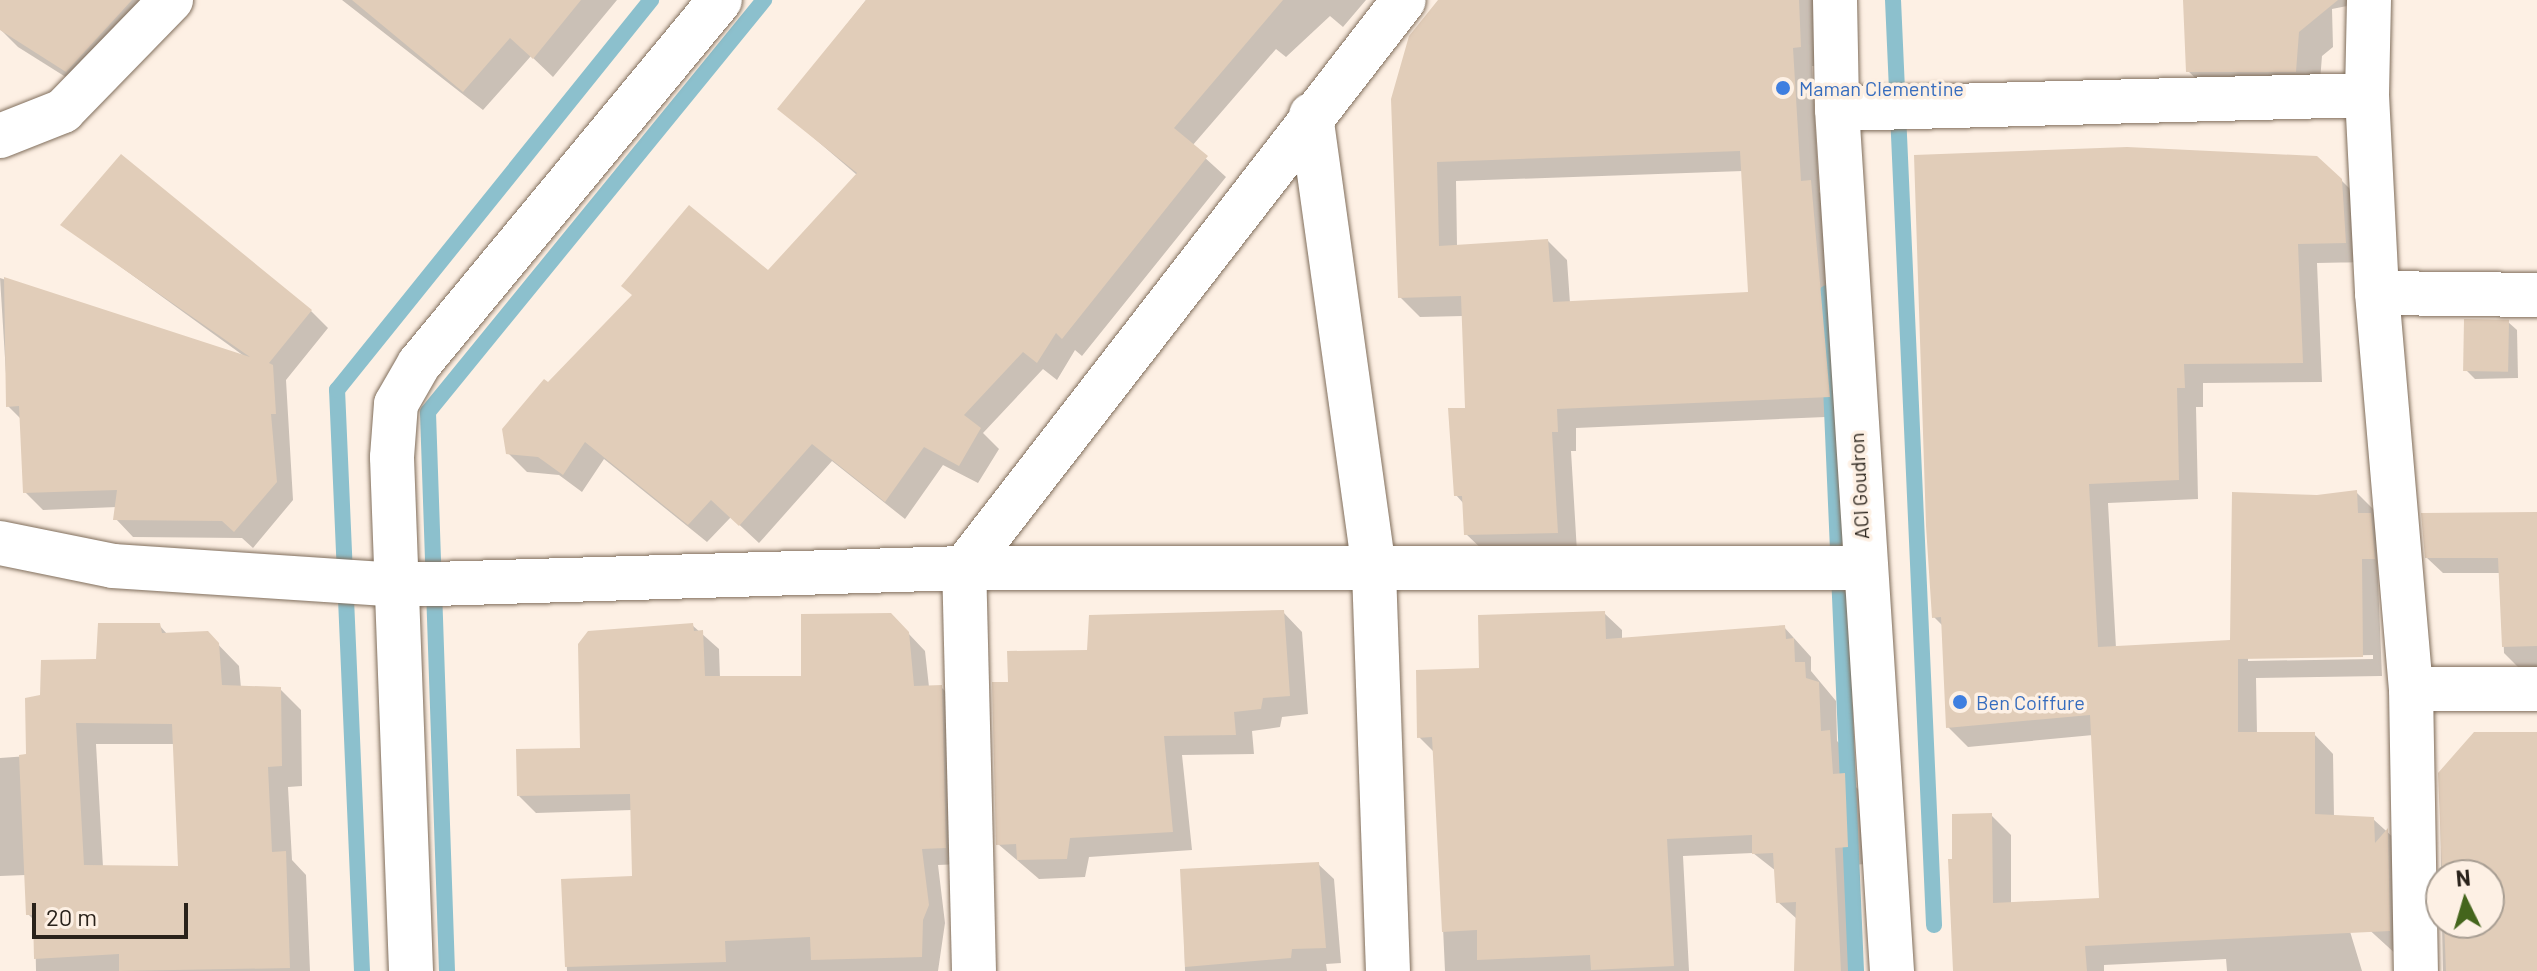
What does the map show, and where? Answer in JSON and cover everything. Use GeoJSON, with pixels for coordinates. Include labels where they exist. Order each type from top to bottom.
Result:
{"type":"FeatureCollection","features":[{"type":"Feature","properties":{"kind":"street"},"geometry":{"type":"LineString","coordinates":[[0,136],[63,111],[171,0]]}},
{"type":"Feature","properties":{"kind":"street"},"geometry":{"type":"LineString","coordinates":[[411,971],[401,585],[392,457],[396,404],[419,364],[720,0]]}},
{"type":"Feature","properties":{"kind":"street"},"geometry":{"type":"LineString","coordinates":[[974,971],[964,568],[1311,115],[1404,0]]}},
{"type":"Feature","properties":{"kind":"street","name":"ACI Goudron"},"geometry":{"type":"LineString","coordinates":[[1835,0],[1837,109],[1892,971]]}},
{"type":"Feature","properties":{"kind":"street"},"geometry":{"type":"LineString","coordinates":[[2369,0],[2367,95],[2377,293],[2411,689],[2416,971]]}},
{"type":"Feature","properties":{"kind":"street"},"geometry":{"type":"LineString","coordinates":[[1837,109],[2367,95]]}},
{"type":"Feature","properties":{"kind":"street"},"geometry":{"type":"LineString","coordinates":[[1311,115],[1374,571],[1388,971]]}},
{"type":"Feature","properties":{"kind":"street"},"geometry":{"type":"LineString","coordinates":[[2377,293],[2537,295]]}},
{"type":"Feature","properties":{"kind":"street"},"geometry":{"type":"LineString","coordinates":[[0,543],[113,566],[401,585],[964,568],[1374,571],[1864,568]]}},
{"type":"Feature","properties":{"kind":"street"},"geometry":{"type":"LineString","coordinates":[[2411,689],[2537,689]]}},
{"type":"Feature","properties":{"kind":"building"},"geometry":{"type":"Polygon","coordinates":[[[0,0],[132,0],[66,72],[0,30],[0,0]]]}},
{"type":"Feature","properties":{"kind":"building"},"geometry":{"type":"Polygon","coordinates":[[[352,0],[581,0],[533,59],[510,38],[463,92],[352,0]]]}},
{"type":"Feature","properties":{"kind":"building"},"geometry":{"type":"Polygon","coordinates":[[[866,0],[1283,0],[1174,128],[1208,156],[1062,339],[1056,333],[1037,363],[1023,352],[964,415],[981,428],[959,466],[924,447],[885,502],[812,444],[739,526],[711,500],[688,525],[585,442],[563,475],[538,457],[506,454],[502,429],[544,379],[548,382],[632,295],[621,286],[689,205],[768,270],[857,173],[777,109],[866,0]]]}},
{"type":"Feature","properties":{"kind":"building"},"geometry":{"type":"Polygon","coordinates":[[[1438,0],[1799,0],[1801,47],[1793,48],[1801,181],[1811,180],[1830,397],[1557,409],[1558,432],[1552,432],[1558,533],[1464,535],[1462,496],[1454,496],[1448,408],[1465,408],[1461,296],[1398,298],[1391,99],[1409,36],[1438,0]],[[1740,151],[1437,162],[1439,246],[1548,239],[1553,302],[1748,292],[1740,151]]]}},
{"type":"Feature","properties":{"kind":"building"},"geometry":{"type":"Polygon","coordinates":[[[2183,0],[2338,0],[2299,32],[2296,72],[2186,72],[2183,0]]]}},
{"type":"Feature","properties":{"kind":"building"},"geometry":{"type":"Polygon","coordinates":[[[2127,147],[2317,156],[2342,179],[2346,243],[2298,244],[2303,363],[2184,364],[2185,388],[2177,388],[2179,480],[2089,484],[2098,647],[2230,640],[2232,492],[2317,495],[2357,490],[2358,513],[2371,513],[2375,559],[2362,559],[2363,657],[2238,659],[2238,732],[2315,732],[2315,814],[2374,817],[2375,843],[2388,828],[2390,931],[2085,946],[2087,971],[1953,971],[1948,859],[1952,859],[1952,814],[1992,813],[1993,903],[2099,898],[2090,715],[1946,728],[1941,617],[1932,618],[1926,526],[1914,155],[2127,147]]]}},
{"type":"Feature","properties":{"kind":"building"},"geometry":{"type":"Polygon","coordinates":[[[121,154],[312,310],[269,363],[273,365],[276,414],[271,414],[277,482],[234,532],[222,521],[113,520],[117,490],[23,493],[19,406],[6,407],[4,277],[250,357],[60,225],[121,154]]]}},
{"type":"Feature","properties":{"kind":"building"},"geometry":{"type":"Polygon","coordinates":[[[2464,319],[2509,320],[2508,372],[2463,371],[2464,319]]]}},
{"type":"Feature","properties":{"kind":"building"},"geometry":{"type":"Polygon","coordinates":[[[2537,512],[2537,646],[2502,647],[2498,558],[2425,558],[2421,513],[2537,512]]]}},
{"type":"Feature","properties":{"kind":"building"},"geometry":{"type":"Polygon","coordinates":[[[1284,610],[1290,696],[1263,698],[1261,709],[1234,712],[1236,735],[1164,736],[1173,832],[1070,838],[1067,859],[1017,860],[1016,844],[996,845],[992,682],[1008,682],[1007,651],[1087,650],[1089,615],[1284,610]]]}},
{"type":"Feature","properties":{"kind":"building"},"geometry":{"type":"Polygon","coordinates":[[[1605,611],[1606,639],[1785,625],[1786,639],[1794,638],[1795,662],[1805,662],[1806,678],[1819,682],[1821,731],[1830,730],[1833,774],[1845,773],[1848,847],[1835,848],[1841,971],[1794,971],[1796,902],[1776,903],[1773,853],[1752,854],[1752,835],[1667,839],[1674,966],[1591,970],[1590,955],[1477,960],[1477,930],[1442,932],[1432,737],[1417,738],[1416,670],[1479,668],[1478,615],[1605,611]]]}},
{"type":"Feature","properties":{"kind":"building"},"geometry":{"type":"Polygon","coordinates":[[[891,613],[909,632],[914,686],[942,685],[946,848],[922,849],[929,905],[923,920],[922,957],[811,960],[810,937],[725,941],[726,962],[565,967],[561,879],[632,876],[630,794],[517,796],[516,749],[580,748],[578,644],[588,631],[693,623],[694,631],[703,630],[705,676],[801,676],[801,614],[891,613]]]}},
{"type":"Feature","properties":{"kind":"building"},"geometry":{"type":"Polygon","coordinates":[[[98,623],[160,623],[162,633],[208,631],[219,643],[222,685],[281,687],[282,766],[268,767],[272,852],[286,851],[290,968],[119,971],[119,954],[34,959],[33,915],[26,915],[19,755],[26,754],[25,698],[40,695],[41,660],[96,659],[98,623]],[[76,723],[84,865],[178,866],[172,724],[76,723]]]}},
{"type":"Feature","properties":{"kind":"building"},"geometry":{"type":"Polygon","coordinates":[[[2474,732],[2537,732],[2537,971],[2446,971],[2445,939],[2505,939],[2505,859],[2441,859],[2438,773],[2474,732]]]}},
{"type":"Feature","properties":{"kind":"building"},"geometry":{"type":"Polygon","coordinates":[[[1319,862],[1326,948],[1292,949],[1291,958],[1185,967],[1180,869],[1319,862]]]}},
{"type":"Feature","properties":{"kind":"waterway"},"geometry":{"type":"LineString","coordinates":[[362,971],[337,390],[651,0]]}},
{"type":"Feature","properties":{"kind":"waterway"},"geometry":{"type":"LineString","coordinates":[[447,971],[428,412],[764,0]]}},
{"type":"Feature","properties":{"kind":"waterway"},"geometry":{"type":"LineString","coordinates":[[1893,0],[1934,925]]}},
{"type":"Feature","properties":{"kind":"waterway"},"geometry":{"type":"LineString","coordinates":[[1827,293],[1856,971]]}},
{"type":"Feature","properties":{"kind":"place","name":"Maman Clementine"},"geometry":{"type":"Point","coordinates":[1783,88]}},
{"type":"Feature","properties":{"kind":"place","name":"Ben Coiffure"},"geometry":{"type":"Point","coordinates":[1960,702]}}]}
